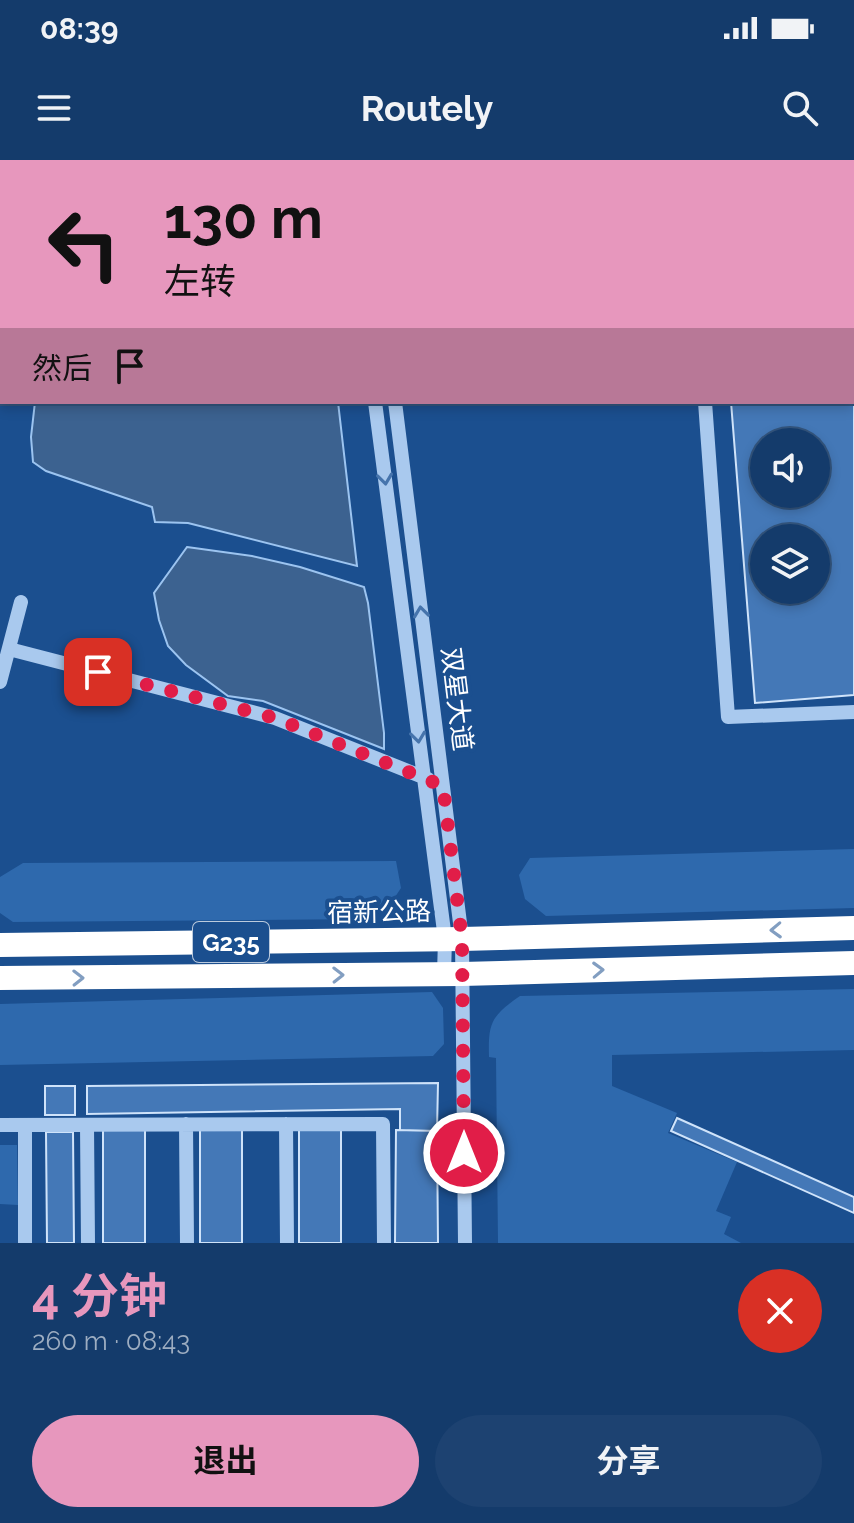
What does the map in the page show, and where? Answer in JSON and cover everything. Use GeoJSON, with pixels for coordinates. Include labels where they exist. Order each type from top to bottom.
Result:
{"type":"FeatureCollection","features":[{"type":"Feature","properties":{"kind":"highway","name":"宿新公路"},"geometry":{"type":"LineString","coordinates":[[0,945],[454,939],[854,928]]}},
{"type":"Feature","properties":{"kind":"highway","name":"G235"},"geometry":{"type":"LineString","coordinates":[[0,978],[453,974],[854,963]]}},
{"type":"Feature","properties":{"kind":"street","name":"双星大道"},"geometry":{"type":"LineString","coordinates":[[375,404],[424,778],[454,939]]}},
{"type":"Feature","properties":{"kind":"street","name":"双星大道"},"geometry":{"type":"LineString","coordinates":[[395,404],[443,786],[454,939],[465,1243]]}},
{"type":"Feature","properties":{"kind":"street"},"geometry":{"type":"LineString","coordinates":[[705,404],[728,717],[854,712]]}},
{"type":"Feature","properties":{"kind":"street"},"geometry":{"type":"LineString","coordinates":[[0,682],[21,602]]}},
{"type":"Feature","properties":{"kind":"street"},"geometry":{"type":"LineString","coordinates":[[9,649],[275,718],[443,786]]}},
{"type":"Feature","properties":{"kind":"street"},"geometry":{"type":"LineString","coordinates":[[186,1124],[187,1243]]}},
{"type":"Feature","properties":{"kind":"street"},"geometry":{"type":"LineString","coordinates":[[286,1124],[287,1243]]}},
{"type":"Feature","properties":{"kind":"street"},"geometry":{"type":"LineString","coordinates":[[0,1125],[383,1124],[384,1243]]}},
{"type":"Feature","properties":{"kind":"street"},"geometry":{"type":"LineString","coordinates":[[25,1125],[25,1243]]}},
{"type":"Feature","properties":{"kind":"street"},"geometry":{"type":"LineString","coordinates":[[87,1125],[88,1243]]}},
{"type":"Feature","properties":{"kind":"shaded area"},"geometry":{"type":"Polygon","coordinates":[[[35,404],[338,404],[357,566],[188,523],[155,522],[152,507],[46,471],[33,462],[31,437],[35,404]]]}},
{"type":"Feature","properties":{"kind":"shaded area"},"geometry":{"type":"Polygon","coordinates":[[[187,547],[252,556],[364,587],[384,749],[263,701],[228,696],[186,665],[168,646],[154,593],[187,547]]]}},
{"type":"Feature","properties":{"kind":"shaded area"},"geometry":{"type":"Polygon","coordinates":[[[854,849],[854,908],[546,916],[525,899],[519,875],[530,858],[854,849]]]}},
{"type":"Feature","properties":{"kind":"shaded area"},"geometry":{"type":"Polygon","coordinates":[[[396,861],[401,888],[389,906],[368,919],[13,922],[0,913],[0,877],[23,863],[396,861]]]}},
{"type":"Feature","properties":{"kind":"shaded area"},"geometry":{"type":"Polygon","coordinates":[[[854,989],[854,1050],[612,1055],[612,1086],[677,1113],[668,1133],[737,1162],[716,1211],[731,1217],[724,1234],[741,1243],[498,1243],[496,1058],[489,1057],[489,1036],[497,1015],[520,996],[854,989]]]}},
{"type":"Feature","properties":{"kind":"shaded area"},"geometry":{"type":"Polygon","coordinates":[[[432,992],[443,1008],[444,1044],[433,1056],[0,1065],[0,1004],[432,992]]]}},
{"type":"Feature","properties":{"kind":"shaded area"},"geometry":{"type":"Polygon","coordinates":[[[0,1145],[17,1145],[18,1205],[0,1204],[0,1145]]]}},
{"type":"Feature","properties":{"kind":"building"},"geometry":{"type":"Polygon","coordinates":[[[731,404],[854,404],[854,695],[755,703],[731,404]]]}},
{"type":"Feature","properties":{"kind":"building"},"geometry":{"type":"Polygon","coordinates":[[[438,1083],[437,1131],[400,1130],[400,1109],[87,1114],[87,1086],[438,1083]]]}},
{"type":"Feature","properties":{"kind":"building"},"geometry":{"type":"Polygon","coordinates":[[[45,1086],[75,1086],[75,1115],[45,1115],[45,1086]]]}},
{"type":"Feature","properties":{"kind":"building"},"geometry":{"type":"Polygon","coordinates":[[[677,1118],[854,1197],[854,1213],[671,1131],[677,1118]]]}},
{"type":"Feature","properties":{"kind":"building"},"geometry":{"type":"Polygon","coordinates":[[[103,1126],[145,1128],[145,1243],[103,1243],[103,1126]]]}},
{"type":"Feature","properties":{"kind":"building"},"geometry":{"type":"Polygon","coordinates":[[[299,1127],[341,1128],[341,1243],[299,1243],[299,1127]]]}},
{"type":"Feature","properties":{"kind":"building"},"geometry":{"type":"Polygon","coordinates":[[[200,1128],[242,1129],[242,1243],[200,1243],[200,1128]]]}},
{"type":"Feature","properties":{"kind":"building"},"geometry":{"type":"Polygon","coordinates":[[[396,1130],[437,1131],[438,1243],[395,1243],[396,1130]]]}},
{"type":"Feature","properties":{"kind":"building"},"geometry":{"type":"Polygon","coordinates":[[[46,1132],[73,1132],[74,1243],[47,1243],[46,1132]]]}},
{"type":"Feature","properties":{"kind":"route"},"geometry":{"type":"LineString","coordinates":[[98,672],[275,718],[443,786],[462,939],[464,1153]]}}]}
